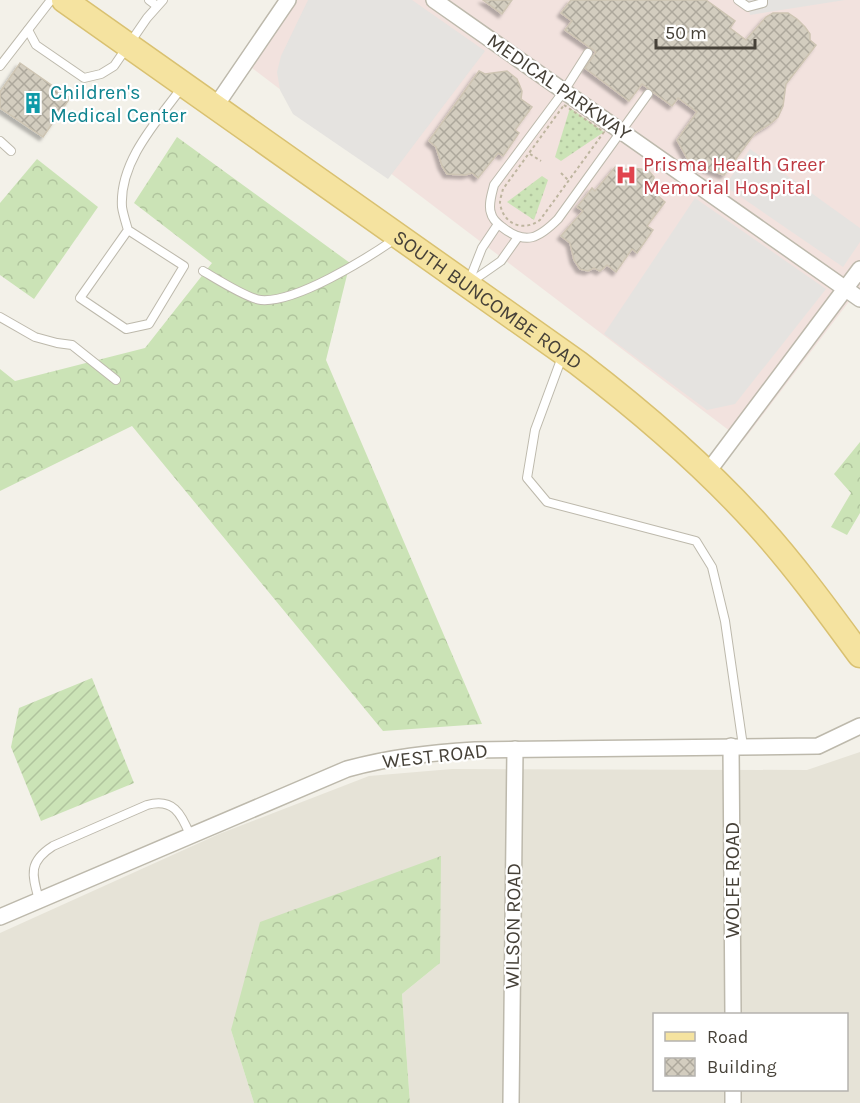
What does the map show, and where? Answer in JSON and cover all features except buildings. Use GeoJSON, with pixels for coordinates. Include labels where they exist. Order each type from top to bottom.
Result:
{"type":"FeatureCollection","features":[{"type":"Feature","properties":{"kind":"main road","name":"SOUTH BUNCOMBE ROAD"},"geometry":{"type":"LineString","coordinates":[[64,0],[564,353],[624,398],[707,473],[781,551],[860,655]]}},
{"type":"Feature","properties":{"kind":"street"},"geometry":{"type":"LineString","coordinates":[[215,106],[288,0]]}},
{"type":"Feature","properties":{"kind":"street","name":"MEDICAL PARKWAY"},"geometry":{"type":"LineString","coordinates":[[434,0],[860,299]]}},
{"type":"Feature","properties":{"kind":"street"},"geometry":{"type":"LineString","coordinates":[[707,473],[860,269]]}},
{"type":"Feature","properties":{"kind":"street","name":"WEST ROAD"},"geometry":{"type":"LineString","coordinates":[[0,917],[347,770],[382,760],[419,753],[515,749],[818,746],[860,726]]}},
{"type":"Feature","properties":{"kind":"street","name":"WOLFE ROAD"},"geometry":{"type":"LineString","coordinates":[[733,1013],[737,746]]}},
{"type":"Feature","properties":{"kind":"street","name":"WILSON ROAD"},"geometry":{"type":"LineString","coordinates":[[511,1103],[515,749]]}},
{"type":"Feature","properties":{"kind":"lane"},"geometry":{"type":"LineString","coordinates":[[0,66],[51,0]]}},
{"type":"Feature","properties":{"kind":"lane"},"geometry":{"type":"LineString","coordinates":[[28,30],[36,45],[84,78],[101,74],[114,66],[127,45],[160,3],[149,0]]}},
{"type":"Feature","properties":{"kind":"lane"},"geometry":{"type":"LineString","coordinates":[[738,0],[748,7],[763,3],[763,0]]}},
{"type":"Feature","properties":{"kind":"lane"},"geometry":{"type":"LineString","coordinates":[[588,53],[564,91],[494,185],[491,213],[498,224],[512,235],[524,239],[535,237],[558,219],[648,94]]}},
{"type":"Feature","properties":{"kind":"lane"},"geometry":{"type":"LineString","coordinates":[[128,230],[80,298],[126,329],[148,324],[184,266],[128,230],[122,207],[129,167],[145,137],[184,85]]}},
{"type":"Feature","properties":{"kind":"lane"},"geometry":{"type":"LineString","coordinates":[[0,141],[11,151]]}},
{"type":"Feature","properties":{"kind":"lane"},"geometry":{"type":"LineString","coordinates":[[467,285],[482,248],[498,224]]}},
{"type":"Feature","properties":{"kind":"lane"},"geometry":{"type":"LineString","coordinates":[[203,271],[259,300],[281,299],[369,257],[399,236]]}},
{"type":"Feature","properties":{"kind":"lane"},"geometry":{"type":"LineString","coordinates":[[467,285],[501,261],[518,237]]}},
{"type":"Feature","properties":{"kind":"lane"},"geometry":{"type":"LineString","coordinates":[[0,317],[35,337],[72,345],[116,380]]}},
{"type":"Feature","properties":{"kind":"lane"},"geometry":{"type":"LineString","coordinates":[[564,353],[535,430],[527,478],[547,502],[696,541],[712,567],[725,621],[737,746]]}},
{"type":"Feature","properties":{"kind":"lane"},"geometry":{"type":"LineString","coordinates":[[39,900],[33,878],[33,866],[42,853],[147,805],[160,801],[175,808],[184,819],[190,835]]}},
{"type":"Feature","properties":{"kind":"path"},"geometry":{"type":"LineString","coordinates":[[564,105],[604,132],[540,220],[531,226],[522,227],[512,222],[504,213],[500,202],[503,189],[564,105]]}},
{"type":"Feature","properties":{"kind":"shaded area","name":"Prisma Health Greer Memorial Hospital"},"geometry":{"type":"Polygon","coordinates":[[[290,0],[860,0],[860,287],[743,441],[244,62],[290,0]]]}},
{"type":"Feature","properties":{"kind":"shaded area"},"geometry":{"type":"Polygon","coordinates":[[[308,0],[412,0],[485,51],[388,179],[293,114],[280,90],[277,72],[281,56],[308,0]]]}},
{"type":"Feature","properties":{"kind":"shaded area"},"geometry":{"type":"Polygon","coordinates":[[[747,0],[845,0],[750,15],[747,0]]]}},
{"type":"Feature","properties":{"kind":"shaded area"},"geometry":{"type":"Polygon","coordinates":[[[750,149],[860,228],[860,242],[843,267],[725,186],[750,149]]]}},
{"type":"Feature","properties":{"kind":"shaded area"},"geometry":{"type":"Polygon","coordinates":[[[695,198],[826,289],[735,404],[707,410],[604,334],[695,198]]]}},
{"type":"Feature","properties":{"kind":"shaded area"},"geometry":{"type":"Polygon","coordinates":[[[860,752],[860,1103],[410,1103],[402,994],[440,963],[231,1030],[254,1103],[0,1103],[0,933],[219,834],[369,776],[452,769],[807,770],[860,752]]]}},
{"type":"Feature","properties":{"kind":"green space"},"geometry":{"type":"Polygon","coordinates":[[[570,108],[604,132],[561,161],[555,157],[570,108]]]}},
{"type":"Feature","properties":{"kind":"green space"},"geometry":{"type":"Polygon","coordinates":[[[177,137],[350,263],[326,360],[482,724],[383,731],[132,426],[0,491],[0,369],[15,381],[145,348],[212,263],[134,203],[177,137]]]}},
{"type":"Feature","properties":{"kind":"green space"},"geometry":{"type":"Polygon","coordinates":[[[37,159],[98,207],[34,299],[0,275],[0,203],[37,159]]]}},
{"type":"Feature","properties":{"kind":"green space"},"geometry":{"type":"Polygon","coordinates":[[[542,176],[548,180],[534,220],[507,202],[542,176]]]}},
{"type":"Feature","properties":{"kind":"green space"},"geometry":{"type":"Polygon","coordinates":[[[860,442],[860,513],[847,535],[831,527],[851,493],[834,474],[860,442]]]}},
{"type":"Feature","properties":{"kind":"green space"},"geometry":{"type":"Polygon","coordinates":[[[92,678],[134,783],[41,821],[11,747],[19,708],[92,678]]]}},
{"type":"Feature","properties":{"kind":"green space"},"geometry":{"type":"Polygon","coordinates":[[[441,856],[440,963],[402,994],[410,1103],[254,1103],[231,1030],[260,922],[441,856]]]}},
{"type":"Feature","properties":{"kind":"place","name":"Children's Medical Center"},"geometry":{"type":"Point","coordinates":[33,103]}},
{"type":"Feature","properties":{"kind":"place","name":"Prisma Health Greer Memorial Hospital"},"geometry":{"type":"Point","coordinates":[626,175]}}]}
